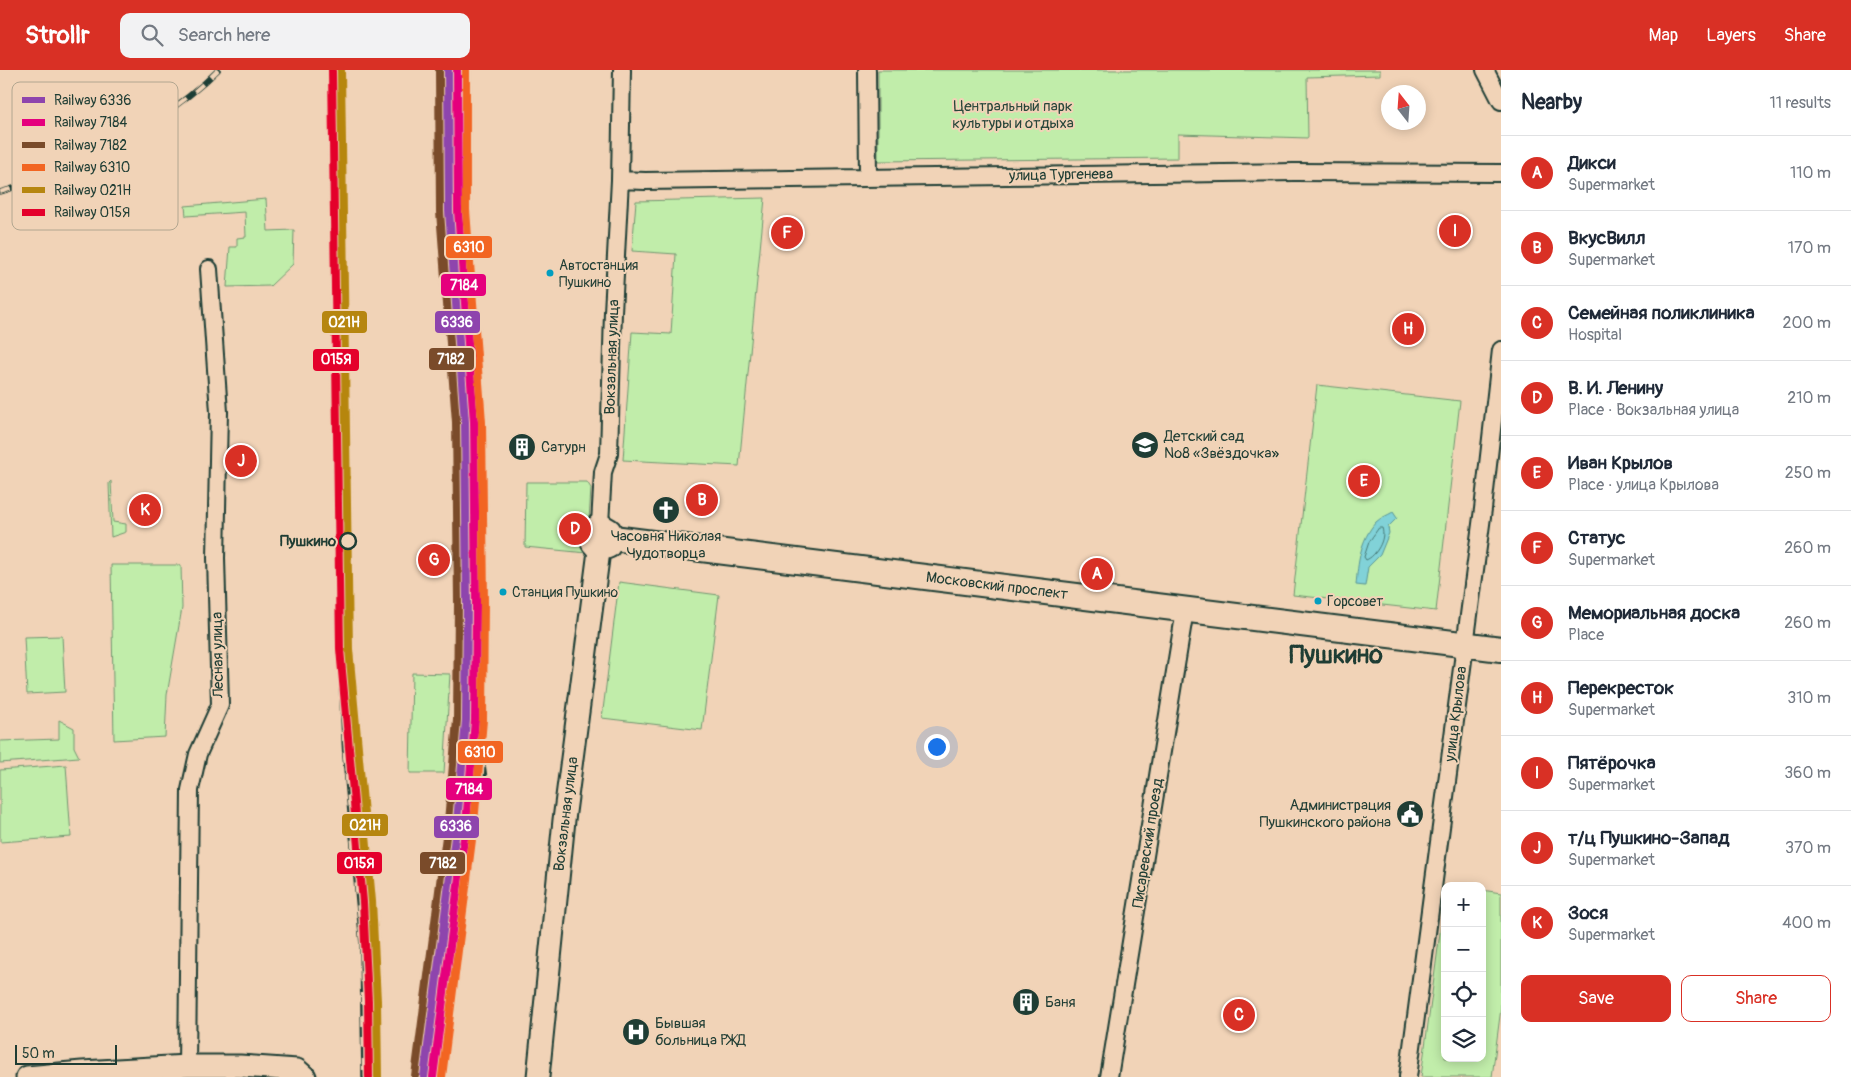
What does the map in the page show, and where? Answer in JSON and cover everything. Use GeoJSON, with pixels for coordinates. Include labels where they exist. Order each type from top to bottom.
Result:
{"type":"FeatureCollection","features":[{"type":"Feature","properties":{"kind":"main road","name":"Московский проспект"},"geometry":{"type":"LineString","coordinates":[[604,538],[1501,649]]}},
{"type":"Feature","properties":{"kind":"street","name":"Вокзальная улица"},"geometry":{"type":"LineString","coordinates":[[538,1077],[564,820],[604,538],[603,472],[609,454],[613,312],[620,180],[622,70]]}},
{"type":"Feature","properties":{"kind":"street"},"geometry":{"type":"LineString","coordinates":[[868,70],[868,177]]}},
{"type":"Feature","properties":{"kind":"street"},"geometry":{"type":"LineString","coordinates":[[1485,70],[1501,101]]}},
{"type":"Feature","properties":{"kind":"street","name":"улица Тургенева"},"geometry":{"type":"LineString","coordinates":[[620,180],[1286,172],[1501,173]]}},
{"type":"Feature","properties":{"kind":"street","name":"Лесная улица"},"geometry":{"type":"LineString","coordinates":[[187,1066],[190,790],[198,754],[220,705],[216,558],[219,412],[209,269]]}},
{"type":"Feature","properties":{"kind":"street","name":"улица Крылова"},"geometry":{"type":"LineString","coordinates":[[1408,1077],[1483,509],[1501,350]]}},
{"type":"Feature","properties":{"kind":"street","name":"Писаревский проезд"},"geometry":{"type":"LineString","coordinates":[[1109,1077],[1185,610]]}},
{"type":"Feature","properties":{"kind":"street"},"geometry":{"type":"LineString","coordinates":[[27,1077],[91,1071],[187,1066],[240,1066],[297,1070],[306,1077]]}},
{"type":"Feature","properties":{"kind":"green space","name":"Центральный парк культуры и отдыха"},"geometry":{"type":"Polygon","coordinates":[[[878,70],[1380,70],[1380,75],[1307,77],[1308,138],[1178,134],[1178,158],[878,161],[878,70]]]}},
{"type":"Feature","properties":{"kind":"green space"},"geometry":{"type":"Polygon","coordinates":[[[765,198],[739,466],[623,460],[632,332],[671,334],[676,254],[632,251],[636,201],[765,198]]]}},
{"type":"Feature","properties":{"kind":"green space"},"geometry":{"type":"Polygon","coordinates":[[[266,199],[268,231],[294,230],[293,264],[270,286],[227,287],[230,247],[237,247],[237,238],[246,237],[245,212],[186,216],[185,206],[266,199]]]}},
{"type":"Feature","properties":{"kind":"green space"},"geometry":{"type":"Polygon","coordinates":[[[1317,385],[1460,401],[1436,611],[1293,595],[1317,385]]]}},
{"type":"Feature","properties":{"kind":"green space"},"geometry":{"type":"Polygon","coordinates":[[[111,481],[113,522],[126,524],[126,532],[111,537],[109,483],[111,481]]]}},
{"type":"Feature","properties":{"kind":"green space"},"geometry":{"type":"Polygon","coordinates":[[[526,482],[587,482],[591,488],[587,553],[525,547],[526,482]]]}},
{"type":"Feature","properties":{"kind":"green space"},"geometry":{"type":"Polygon","coordinates":[[[111,565],[181,565],[182,608],[167,695],[165,737],[114,740],[111,565]]]}},
{"type":"Feature","properties":{"kind":"green space"},"geometry":{"type":"Polygon","coordinates":[[[619,582],[719,595],[702,730],[602,718],[619,582]]]}},
{"type":"Feature","properties":{"kind":"green space"},"geometry":{"type":"Polygon","coordinates":[[[62,636],[65,692],[27,694],[24,637],[62,636]]]}},
{"type":"Feature","properties":{"kind":"green space"},"geometry":{"type":"Polygon","coordinates":[[[412,673],[450,674],[444,773],[410,773],[412,673]]]}},
{"type":"Feature","properties":{"kind":"green space"},"geometry":{"type":"Polygon","coordinates":[[[59,720],[74,728],[74,747],[79,757],[0,763],[0,741],[59,739],[59,720]]]}},
{"type":"Feature","properties":{"kind":"green space"},"geometry":{"type":"Polygon","coordinates":[[[66,765],[71,837],[0,842],[0,770],[66,765]]]}},
{"type":"Feature","properties":{"kind":"green space"},"geometry":{"type":"Polygon","coordinates":[[[1486,891],[1501,893],[1501,1008],[1492,1077],[1421,1077],[1441,925],[1441,1062],[1486,1062],[1486,891]]]}},
{"type":"Feature","properties":{"kind":"water"},"geometry":{"type":"Polygon","coordinates":[[[1393,512],[1397,518],[1388,527],[1389,533],[1380,555],[1368,567],[1365,586],[1356,585],[1359,560],[1366,536],[1376,522],[1393,512]]]}},
{"type":"Feature","properties":{"kind":"railway"},"geometry":{"type":"LineString","coordinates":[[178,104],[218,70]]}},
{"type":"Feature","properties":{"kind":"railway"},"geometry":{"type":"LineString","coordinates":[[332,70],[337,536],[341,683],[345,757],[362,945],[364,1077]]}},
{"type":"Feature","properties":{"kind":"railway"},"geometry":{"type":"LineString","coordinates":[[0,192],[12,188]]}},
{"type":"Feature","properties":{"kind":"railway"},"geometry":{"type":"LineString","coordinates":[[445,1022],[449,973],[469,863],[476,788],[478,630]]}},
{"type":"Feature","properties":{"kind":"railway"},"geometry":{"type":"LineString","coordinates":[[482,757],[487,794]]}},
{"type":"Feature","properties":{"kind":"railway"},"geometry":{"type":"LineString","coordinates":[[444,976],[448,889]]}},
{"type":"Feature","properties":{"kind":"railway"},"geometry":{"type":"LineString","coordinates":[[443,1066],[445,1016]]}},
{"type":"Feature","properties":{"kind":"rail line","name":"015Я"},"geometry":{"type":"LineString","coordinates":[[332,70],[340,649],[363,902],[368,1001],[369,1077]]}},
{"type":"Feature","properties":{"kind":"rail line","name":"021Н"},"geometry":{"type":"LineString","coordinates":[[341,70],[349,649],[372,901],[377,1001],[378,1077]]}},
{"type":"Feature","properties":{"kind":"rail line","name":"7182"},"geometry":{"type":"LineString","coordinates":[[415,1076],[448,821],[457,720],[456,422],[440,212],[439,70]]}},
{"type":"Feature","properties":{"kind":"rail line","name":"6336"},"geometry":{"type":"LineString","coordinates":[[424,1077],[457,822],[466,720],[465,422],[449,211],[448,70]]}},
{"type":"Feature","properties":{"kind":"rail line","name":"7184"},"geometry":{"type":"LineString","coordinates":[[433,1077],[466,823],[475,720],[474,422],[458,211],[457,70]]}},
{"type":"Feature","properties":{"kind":"rail line","name":"6310"},"geometry":{"type":"LineString","coordinates":[[442,1077],[474,824],[483,720],[482,422],[466,210],[466,70]]}},
{"type":"Feature","properties":{"kind":"place","name":"Пятёрочка"},"geometry":{"type":"Point","coordinates":[1455,231]}},
{"type":"Feature","properties":{"kind":"place","name":"Статус"},"geometry":{"type":"Point","coordinates":[787,233]}},
{"type":"Feature","properties":{"kind":"place","name":"Автостанция Пушкино"},"geometry":{"type":"Point","coordinates":[550,273]}},
{"type":"Feature","properties":{"kind":"place","name":"Перекресток"},"geometry":{"type":"Point","coordinates":[1408,329]}},
{"type":"Feature","properties":{"kind":"place","name":"Детский сад №8 «Звёздочка»"},"geometry":{"type":"Point","coordinates":[1145,445]}},
{"type":"Feature","properties":{"kind":"place","name":"Сатурн"},"geometry":{"type":"Point","coordinates":[522,447]}},
{"type":"Feature","properties":{"kind":"place","name":"т/ц Пушкино-Запад"},"geometry":{"type":"Point","coordinates":[241,461]}},
{"type":"Feature","properties":{"kind":"place","name":"Иван Крылов"},"geometry":{"type":"Point","coordinates":[1364,481]}},
{"type":"Feature","properties":{"kind":"place","name":"ВкусВилл"},"geometry":{"type":"Point","coordinates":[702,500]}},
{"type":"Feature","properties":{"kind":"place","name":"Зося"},"geometry":{"type":"Point","coordinates":[145,510]}},
{"type":"Feature","properties":{"kind":"place","name":"Часовня Николая Чудотворца"},"geometry":{"type":"Point","coordinates":[666,510]}},
{"type":"Feature","properties":{"kind":"place","name":"В. И. Ленину"},"geometry":{"type":"Point","coordinates":[575,529]}},
{"type":"Feature","properties":{"kind":"place","name":"Пушкино"},"geometry":{"type":"Point","coordinates":[348,541]}},
{"type":"Feature","properties":{"kind":"place","name":"Мемориальная доска"},"geometry":{"type":"Point","coordinates":[434,560]}},
{"type":"Feature","properties":{"kind":"place","name":"Дикси"},"geometry":{"type":"Point","coordinates":[1097,574]}},
{"type":"Feature","properties":{"kind":"place","name":"Станция Пушкино"},"geometry":{"type":"Point","coordinates":[503,592]}},
{"type":"Feature","properties":{"kind":"place","name":"Горсовет"},"geometry":{"type":"Point","coordinates":[1318,601]}},
{"type":"Feature","properties":{"kind":"place","name":"Администрация Пушкинского района"},"geometry":{"type":"Point","coordinates":[1410,814]}},
{"type":"Feature","properties":{"kind":"place","name":"Баня"},"geometry":{"type":"Point","coordinates":[1026,1002]}},
{"type":"Feature","properties":{"kind":"place","name":"Семейная поликлиника"},"geometry":{"type":"Point","coordinates":[1239,1015]}},
{"type":"Feature","properties":{"kind":"place","name":"Бывшая больница РЖД"},"geometry":{"type":"Point","coordinates":[636,1032]}},
{"type":"Feature","properties":{"kind":"district","name":"Пушкино"},"geometry":{"type":"Point","coordinates":[1336,655]}}]}
